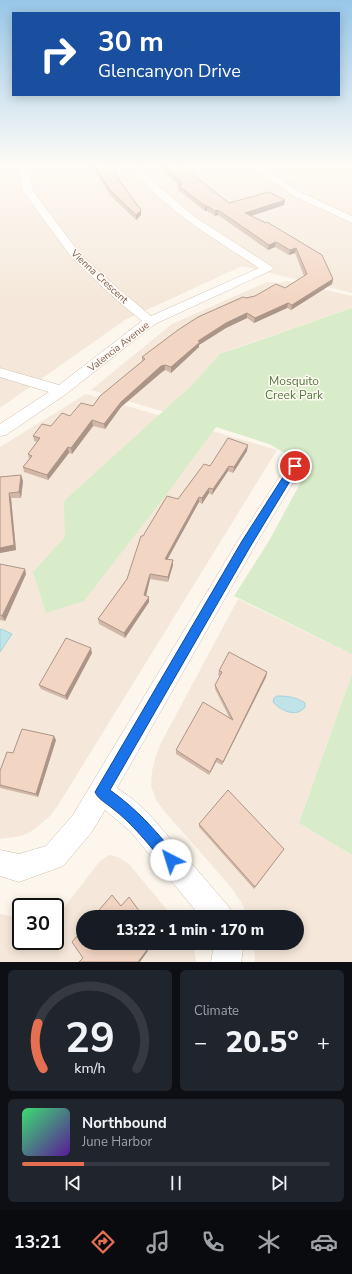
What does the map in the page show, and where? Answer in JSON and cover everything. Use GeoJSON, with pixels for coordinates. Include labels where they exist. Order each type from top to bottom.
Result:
{"type":"FeatureCollection","features":[{"type":"Feature","properties":{"kind":"street","name":"Vienna Crescent"},"geometry":{"type":"LineString","coordinates":[[42,210],[76,256],[116,293],[150,321]]}},
{"type":"Feature","properties":{"kind":"street","name":"Valencia Avenue"},"geometry":{"type":"LineString","coordinates":[[0,431],[61,391],[150,321],[268,268],[191,219],[180,210]]}},
{"type":"Feature","properties":{"kind":"street"},"geometry":{"type":"LineString","coordinates":[[331,210],[352,220]]}},
{"type":"Feature","properties":{"kind":"street"},"geometry":{"type":"LineString","coordinates":[[0,372],[61,391]]}},
{"type":"Feature","properties":{"kind":"street"},"geometry":{"type":"LineString","coordinates":[[0,863],[19,868],[54,856],[82,824],[246,544],[295,466]]}},
{"type":"Feature","properties":{"kind":"street"},"geometry":{"type":"LineString","coordinates":[[101,792],[125,809],[139,822],[213,910]]}},
{"type":"Feature","properties":{"kind":"street"},"geometry":{"type":"LineString","coordinates":[[226,962],[228,950]]}},
{"type":"Feature","properties":{"kind":"shaded area"},"geometry":{"type":"Polygon","coordinates":[[[0,210],[352,210],[352,293],[242,266],[125,320],[0,408],[0,210]]]}},
{"type":"Feature","properties":{"kind":"shaded area"},"geometry":{"type":"Polygon","coordinates":[[[287,281],[352,296],[352,308],[230,350],[168,413],[91,390],[172,324],[267,282],[278,283],[287,281]]]}},
{"type":"Feature","properties":{"kind":"shaded area"},"geometry":{"type":"Polygon","coordinates":[[[86,394],[277,450],[57,807],[50,816],[32,831],[21,836],[0,839],[0,447],[86,394]]]}},
{"type":"Feature","properties":{"kind":"shaded area"},"geometry":{"type":"Polygon","coordinates":[[[238,599],[352,654],[352,674],[299,823],[352,855],[352,962],[255,962],[254,950],[304,950],[304,910],[245,910],[230,886],[156,800],[151,786],[152,771],[156,755],[162,741],[238,599]]]}},
{"type":"Feature","properties":{"kind":"shaded area"},"geometry":{"type":"Polygon","coordinates":[[[109,855],[118,857],[129,864],[167,910],[76,910],[76,950],[194,950],[196,962],[0,962],[0,914],[12,916],[12,950],[64,950],[64,907],[100,861],[109,855]]]}},
{"type":"Feature","properties":{"kind":"green space","name":"Mosquito Creek Park"},"geometry":{"type":"Polygon","coordinates":[[[352,308],[352,654],[234,596],[269,541],[309,467],[269,444],[216,427],[169,491],[84,601],[46,613],[33,572],[65,537],[64,501],[192,385],[220,354],[352,308]]]}},
{"type":"Feature","properties":{"kind":"green space"},"geometry":{"type":"Polygon","coordinates":[[[352,674],[352,855],[299,823],[352,674]]]}},
{"type":"Feature","properties":{"kind":"water"},"geometry":{"type":"Polygon","coordinates":[[[1,629],[12,634],[0,652],[0,630],[1,629]]]}},
{"type":"Feature","properties":{"kind":"water"},"geometry":{"type":"Polygon","coordinates":[[[277,696],[298,699],[305,703],[305,707],[298,712],[289,712],[280,708],[273,702],[274,698],[277,696]]]}},
{"type":"Feature","properties":{"kind":"building"},"geometry":{"type":"Polygon","coordinates":[[[131,210],[141,210],[136,215],[131,210]]]}},
{"type":"Feature","properties":{"kind":"building"},"geometry":{"type":"Polygon","coordinates":[[[213,210],[255,210],[245,213],[266,223],[267,222],[322,255],[333,279],[292,305],[288,303],[255,318],[247,313],[226,323],[198,341],[200,342],[171,367],[165,365],[161,366],[121,402],[104,424],[92,420],[71,448],[68,447],[47,475],[23,467],[32,456],[28,454],[40,438],[33,436],[42,424],[51,426],[62,413],[70,416],[81,403],[93,406],[100,396],[145,359],[142,357],[178,330],[198,317],[243,297],[246,298],[255,296],[276,284],[285,288],[307,274],[296,248],[290,250],[276,242],[269,245],[218,210],[213,210]]]}},
{"type":"Feature","properties":{"kind":"building"},"geometry":{"type":"Polygon","coordinates":[[[228,438],[248,445],[234,467],[229,466],[213,489],[209,488],[202,498],[199,497],[165,559],[173,560],[168,577],[150,574],[144,595],[149,597],[124,633],[98,619],[127,579],[141,536],[143,536],[167,496],[178,499],[204,464],[210,466],[228,438]]]}},
{"type":"Feature","properties":{"kind":"building"},"geometry":{"type":"Polygon","coordinates":[[[21,475],[19,492],[9,493],[14,545],[0,548],[0,477],[21,475]]]}},
{"type":"Feature","properties":{"kind":"building"},"geometry":{"type":"Polygon","coordinates":[[[0,564],[25,569],[2,616],[0,615],[0,564]]]}},
{"type":"Feature","properties":{"kind":"building"},"geometry":{"type":"Polygon","coordinates":[[[66,638],[91,648],[65,696],[39,685],[66,638]]]}},
{"type":"Feature","properties":{"kind":"building"},"geometry":{"type":"Polygon","coordinates":[[[229,652],[267,672],[223,762],[217,758],[210,772],[176,750],[203,702],[233,720],[215,685],[222,672],[219,671],[229,652]]]}},
{"type":"Feature","properties":{"kind":"building"},"geometry":{"type":"Polygon","coordinates":[[[22,729],[54,736],[36,794],[0,785],[0,771],[7,752],[13,753],[22,729]]]}},
{"type":"Feature","properties":{"kind":"building"},"geometry":{"type":"Polygon","coordinates":[[[228,790],[284,849],[255,887],[199,824],[228,790]]]}},
{"type":"Feature","properties":{"kind":"building"},"geometry":{"type":"Polygon","coordinates":[[[112,895],[121,906],[129,897],[139,910],[99,910],[112,895]]]}},
{"type":"Feature","properties":{"kind":"building"},"geometry":{"type":"Polygon","coordinates":[[[76,937],[76,948],[72,942],[76,937]]]}},
{"type":"Feature","properties":{"kind":"building"},"geometry":{"type":"Polygon","coordinates":[[[78,950],[147,950],[138,962],[79,962],[83,958],[78,950]]]}},
{"type":"Feature","properties":{"kind":"route"},"geometry":{"type":"LineString","coordinates":[[171,860],[139,822],[125,809],[101,792],[246,544],[295,466]]}}]}
